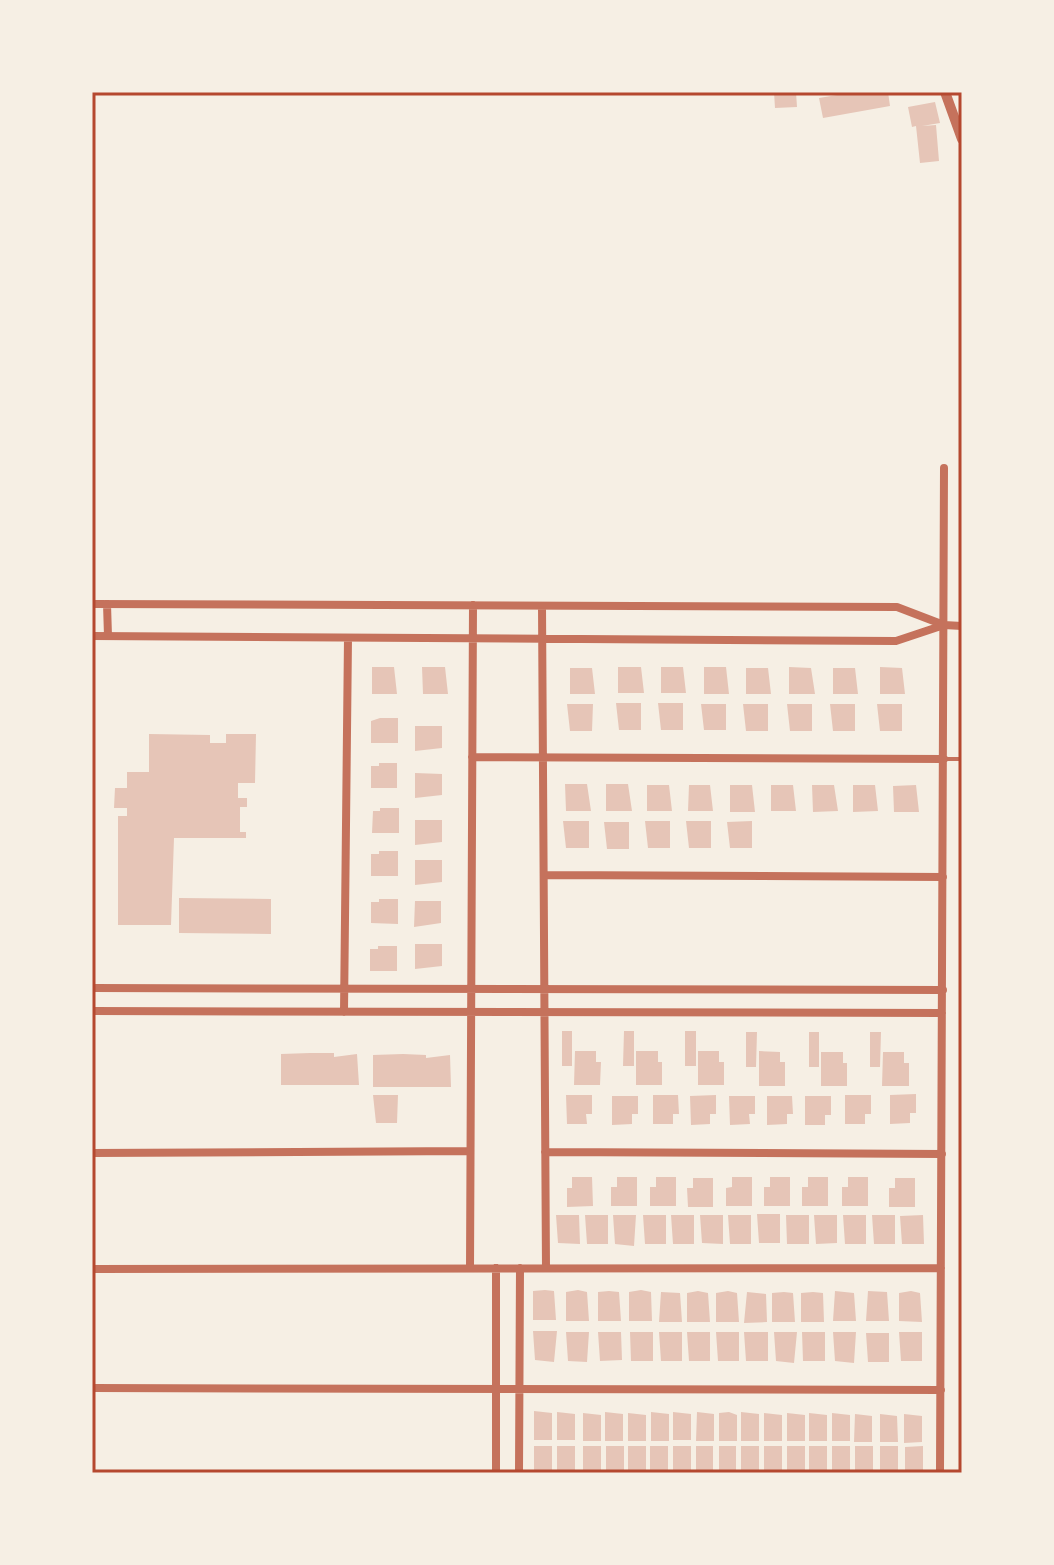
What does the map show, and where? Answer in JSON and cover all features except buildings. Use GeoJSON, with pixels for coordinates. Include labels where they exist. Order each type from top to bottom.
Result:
{"type":"FeatureCollection","features":[{"type":"Feature","properties":{"kind":"street"},"geometry":{"type":"LineString","coordinates":[[945,92],[962,139]]}},
{"type":"Feature","properties":{"kind":"street"},"geometry":{"type":"LineString","coordinates":[[940,1473],[944,468]]}},
{"type":"Feature","properties":{"kind":"street"},"geometry":{"type":"LineString","coordinates":[[92,604],[897,607],[944,625],[962,626]]}},
{"type":"Feature","properties":{"kind":"street"},"geometry":{"type":"LineString","coordinates":[[107,604],[108,636]]}},
{"type":"Feature","properties":{"kind":"street"},"geometry":{"type":"LineString","coordinates":[[470,1268],[473,605]]}},
{"type":"Feature","properties":{"kind":"street"},"geometry":{"type":"LineString","coordinates":[[542,606],[546,1268]]}},
{"type":"Feature","properties":{"kind":"street"},"geometry":{"type":"LineString","coordinates":[[92,636],[896,641],[944,625]]}},
{"type":"Feature","properties":{"kind":"street"},"geometry":{"type":"LineString","coordinates":[[344,1012],[348,638]]}},
{"type":"Feature","properties":{"kind":"street"},"geometry":{"type":"LineString","coordinates":[[472,757],[944,759]]}},
{"type":"Feature","properties":{"kind":"street"},"geometry":{"type":"LineString","coordinates":[[544,875],[943,877]]}},
{"type":"Feature","properties":{"kind":"street"},"geometry":{"type":"LineString","coordinates":[[92,988],[943,990]]}},
{"type":"Feature","properties":{"kind":"street"},"geometry":{"type":"LineString","coordinates":[[92,1011],[942,1013]]}},
{"type":"Feature","properties":{"kind":"street"},"geometry":{"type":"LineString","coordinates":[[92,1153],[470,1151]]}},
{"type":"Feature","properties":{"kind":"street"},"geometry":{"type":"LineString","coordinates":[[545,1152],[942,1154]]}},
{"type":"Feature","properties":{"kind":"street"},"geometry":{"type":"LineString","coordinates":[[496,1268],[496,1473]]}},
{"type":"Feature","properties":{"kind":"street"},"geometry":{"type":"LineString","coordinates":[[519,1473],[520,1268]]}},
{"type":"Feature","properties":{"kind":"street"},"geometry":{"type":"LineString","coordinates":[[92,1269],[941,1268]]}},
{"type":"Feature","properties":{"kind":"street"},"geometry":{"type":"LineString","coordinates":[[92,1388],[941,1390]]}},
{"type":"Feature","properties":{"kind":"lane"},"geometry":{"type":"LineString","coordinates":[[944,759],[962,759]]}}]}
